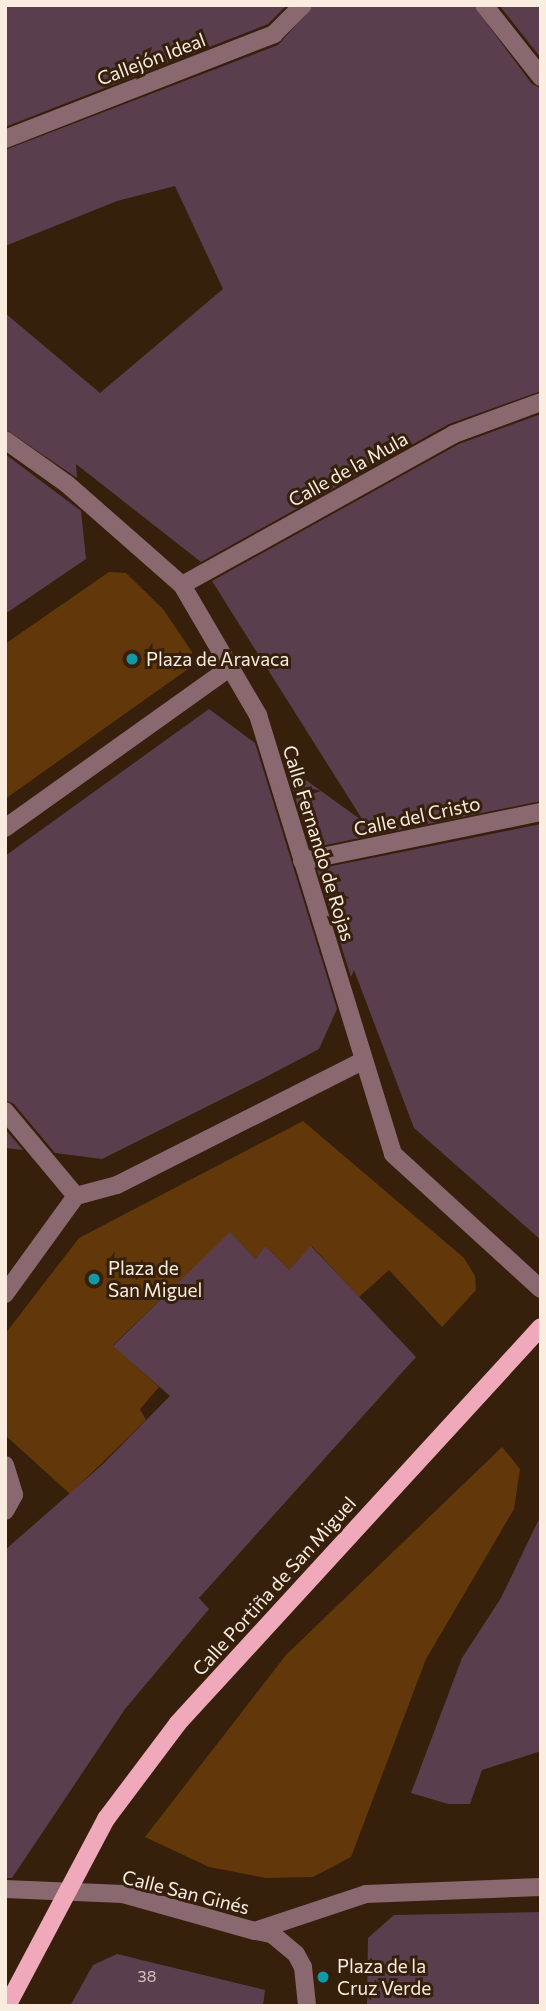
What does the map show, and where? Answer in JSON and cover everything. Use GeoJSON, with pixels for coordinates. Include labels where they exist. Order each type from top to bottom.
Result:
{"type":"FeatureCollection","features":[{"type":"Feature","properties":{"kind":"main road","name":"Calle Portiña de San Miguel"},"geometry":{"type":"LineString","coordinates":[[7,2006],[106,1819],[178,1723],[541,1327]]}},
{"type":"Feature","properties":{"kind":"street","name":"Callejón Ideal"},"geometry":{"type":"LineString","coordinates":[[5,139],[274,34],[303,5]]}},
{"type":"Feature","properties":{"kind":"street"},"geometry":{"type":"LineString","coordinates":[[485,5],[541,77]]}},
{"type":"Feature","properties":{"kind":"street","name":"Calle de la Mula"},"geometry":{"type":"LineString","coordinates":[[181,585],[454,434],[541,402]]}},
{"type":"Feature","properties":{"kind":"street","name":"Calle Fernando de Rojas"},"geometry":{"type":"LineString","coordinates":[[5,440],[67,484],[181,585],[232,666],[258,715],[362,1061],[393,1154],[541,1289]]}},
{"type":"Feature","properties":{"kind":"street"},"geometry":{"type":"LineString","coordinates":[[5,828],[232,666]]}},
{"type":"Feature","properties":{"kind":"street","name":"Calle del Cristo"},"geometry":{"type":"LineString","coordinates":[[302,861],[541,812]]}},
{"type":"Feature","properties":{"kind":"street"},"geometry":{"type":"LineString","coordinates":[[5,1294],[76,1196],[117,1185],[362,1061]]}},
{"type":"Feature","properties":{"kind":"street"},"geometry":{"type":"LineString","coordinates":[[5,1111],[76,1196]]}},
{"type":"Feature","properties":{"kind":"street"},"geometry":{"type":"LineString","coordinates":[[5,1465],[14,1495],[5,1511]]}},
{"type":"Feature","properties":{"kind":"street","name":"Calle San Ginés"},"geometry":{"type":"LineString","coordinates":[[5,1889],[65,1894],[123,1894],[256,1931],[366,1894],[541,1887]]}},
{"type":"Feature","properties":{"kind":"street"},"geometry":{"type":"LineString","coordinates":[[256,1931],[272,1934],[296,1954],[303,1967],[307,2006]]}},
{"type":"Feature","properties":{"kind":"shaded area"},"geometry":{"type":"Polygon","coordinates":[[[109,572],[126,573],[163,609],[192,652],[188,669],[5,799],[5,644],[109,572]]]}},
{"type":"Feature","properties":{"kind":"shaded area"},"geometry":{"type":"Polygon","coordinates":[[[303,1121],[464,1258],[475,1276],[476,1290],[442,1327],[389,1270],[359,1297],[312,1246],[289,1270],[265,1246],[255,1259],[230,1233],[113,1345],[159,1387],[140,1409],[146,1420],[70,1494],[5,1435],[5,1334],[79,1238],[303,1121]]]}},
{"type":"Feature","properties":{"kind":"shaded area"},"geometry":{"type":"Polygon","coordinates":[[[502,1447],[520,1469],[514,1509],[426,1659],[351,1857],[313,1877],[266,1878],[209,1867],[145,1837],[286,1655],[502,1447]]]}},
{"type":"Feature","properties":{"kind":"building"},"geometry":{"type":"Polygon","coordinates":[[[5,5],[287,5],[268,24],[5,127],[5,5]]]}},
{"type":"Feature","properties":{"kind":"building"},"geometry":{"type":"Polygon","coordinates":[[[314,5],[473,5],[532,84],[541,88],[541,391],[449,424],[201,562],[76,464],[77,478],[5,429],[5,313],[100,393],[223,289],[175,186],[117,201],[5,246],[5,150],[278,45],[314,5]]]}},
{"type":"Feature","properties":{"kind":"building"},"geometry":{"type":"Polygon","coordinates":[[[499,5],[541,5],[541,58],[499,5]]]}},
{"type":"Feature","properties":{"kind":"building"},"geometry":{"type":"Polygon","coordinates":[[[541,414],[541,801],[311,848],[285,765],[364,822],[212,581],[459,444],[541,414]]]}},
{"type":"Feature","properties":{"kind":"building"},"geometry":{"type":"Polygon","coordinates":[[[5,454],[81,511],[86,559],[5,614],[5,454]]]}},
{"type":"Feature","properties":{"kind":"building"},"geometry":{"type":"Polygon","coordinates":[[[209,709],[255,743],[337,1009],[319,1049],[264,1078],[102,1159],[55,1153],[14,1104],[5,1100],[5,856],[209,709]]]}},
{"type":"Feature","properties":{"kind":"building"},"geometry":{"type":"Polygon","coordinates":[[[541,824],[541,1240],[414,1128],[354,970],[351,977],[317,869],[541,824]]]}},
{"type":"Feature","properties":{"kind":"building"},"geometry":{"type":"Polygon","coordinates":[[[5,1129],[23,1150],[5,1148],[5,1129]]]}},
{"type":"Feature","properties":{"kind":"building"},"geometry":{"type":"Polygon","coordinates":[[[230,1232],[255,1259],[265,1246],[289,1270],[311,1246],[416,1357],[199,1598],[209,1609],[125,1709],[12,1878],[5,1878],[5,1550],[102,1465],[170,1396],[113,1346],[230,1232]]]}},
{"type":"Feature","properties":{"kind":"building"},"geometry":{"type":"Polygon","coordinates":[[[541,1515],[541,1751],[482,1770],[470,1804],[448,1804],[411,1793],[462,1658],[501,1598],[541,1515]]]}},
{"type":"Feature","properties":{"kind":"building"},"geometry":{"type":"Polygon","coordinates":[[[541,1912],[541,2006],[367,2006],[368,1938],[394,1915],[541,1912]]]}},
{"type":"Feature","properties":{"kind":"building"},"geometry":{"type":"Polygon","coordinates":[[[117,1954],[265,1990],[263,2006],[70,2006],[93,1965],[117,1954]]]}},
{"type":"Feature","properties":{"kind":"place","name":"Plaza de Aravaca"},"geometry":{"type":"Point","coordinates":[132,659]}},
{"type":"Feature","properties":{"kind":"place","name":"Plaza de San Miguel"},"geometry":{"type":"Point","coordinates":[94,1279]}},
{"type":"Feature","properties":{"kind":"place","name":"Plaza de la Cruz Verde"},"geometry":{"type":"Point","coordinates":[323,1977]}}]}
